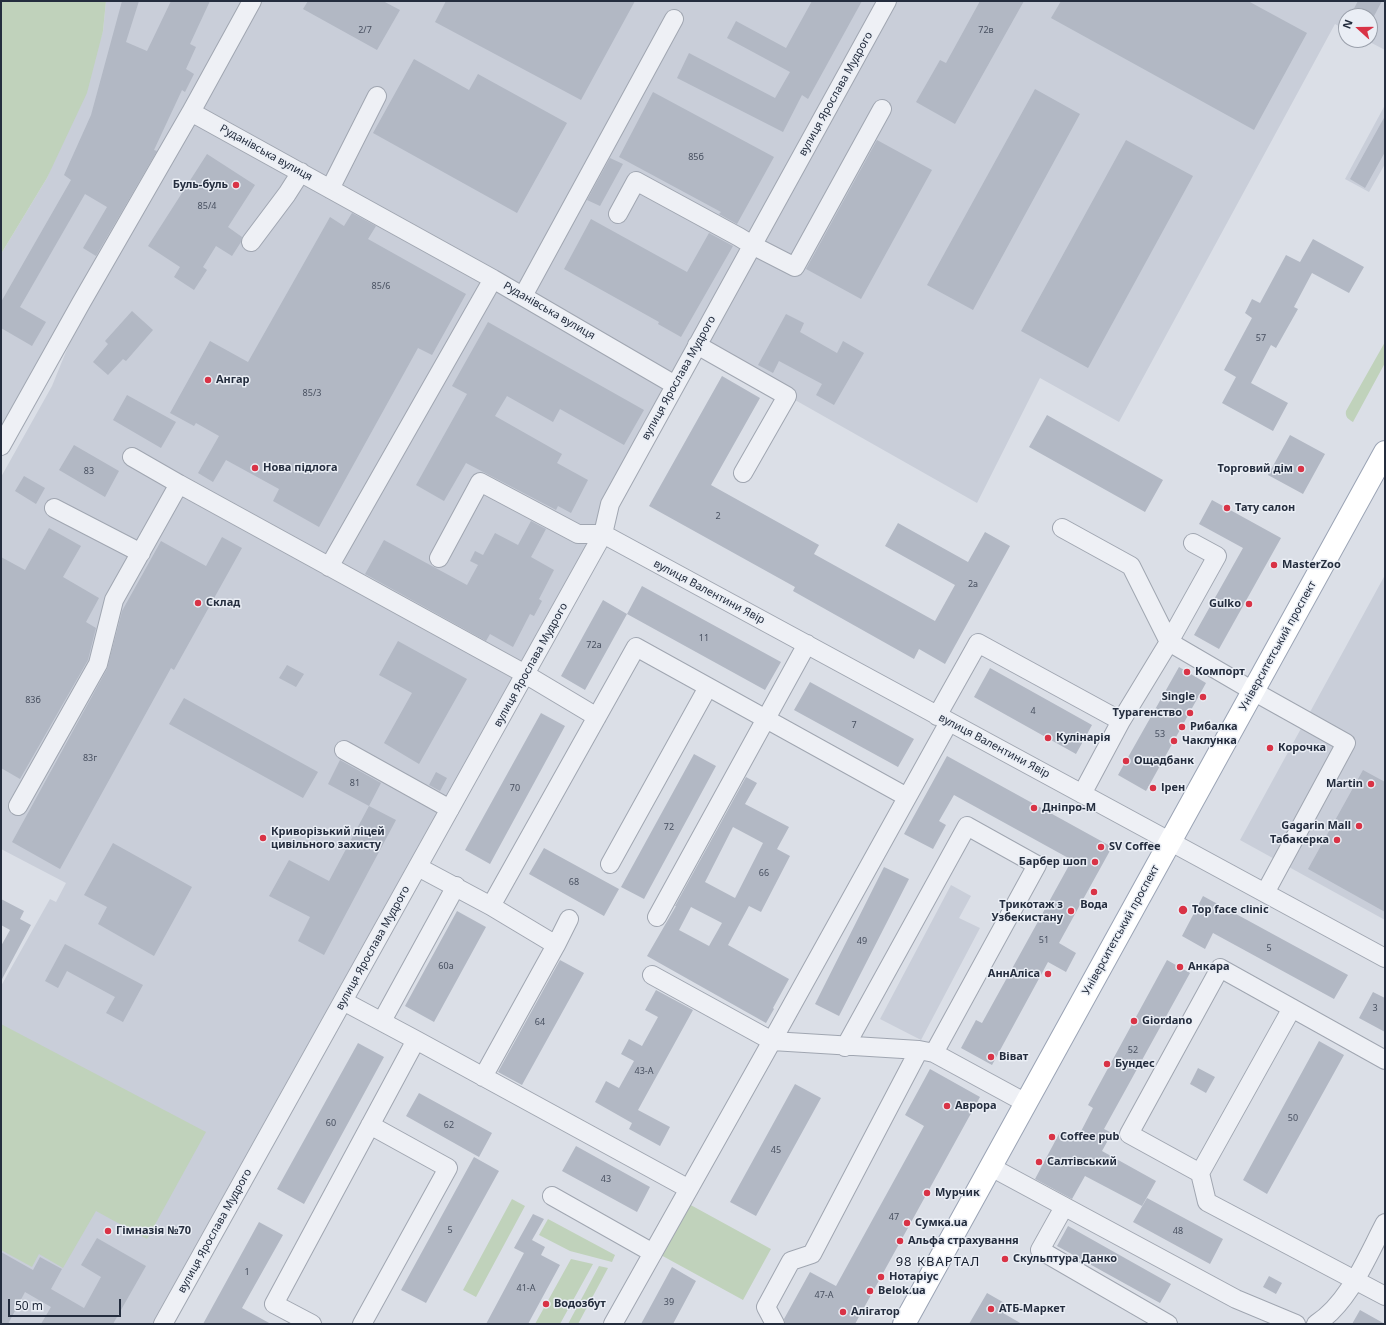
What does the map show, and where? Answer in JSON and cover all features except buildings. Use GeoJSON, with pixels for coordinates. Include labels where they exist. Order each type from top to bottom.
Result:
{"type":"FeatureCollection","features":[{"type":"Feature","properties":{"kind":"main road","name":"Університетський проспект"},"geometry":{"type":"LineString","coordinates":[[904,1324],[1385,452]]}},
{"type":"Feature","properties":{"kind":"street"},"geometry":{"type":"LineString","coordinates":[[1,446],[81,302],[191,112],[252,1]]}},
{"type":"Feature","properties":{"kind":"street","name":"вулиця Ярослава Мудрого"},"geometry":{"type":"LineString","coordinates":[[164,1324],[603,534],[610,504],[887,1]]}},
{"type":"Feature","properties":{"kind":"street"},"geometry":{"type":"LineString","coordinates":[[523,296],[674,19]]}},
{"type":"Feature","properties":{"kind":"street"},"geometry":{"type":"LineString","coordinates":[[330,189],[377,96]]}},
{"type":"Feature","properties":{"kind":"street"},"geometry":{"type":"LineString","coordinates":[[618,214],[636,181],[740,237],[752,246],[795,267],[882,109]]}},
{"type":"Feature","properties":{"kind":"street","name":"Руданівська вулиця"},"geometry":{"type":"LineString","coordinates":[[191,112],[493,279],[675,385]]}},
{"type":"Feature","properties":{"kind":"street"},"geometry":{"type":"LineString","coordinates":[[251,242],[287,194],[301,172]]}},
{"type":"Feature","properties":{"kind":"street"},"geometry":{"type":"LineString","coordinates":[[329,567],[493,279]]}},
{"type":"Feature","properties":{"kind":"street"},"geometry":{"type":"LineString","coordinates":[[697,345],[787,396],[743,473]]}},
{"type":"Feature","properties":{"kind":"street"},"geometry":{"type":"LineString","coordinates":[[132,457],[525,674],[597,717]]}},
{"type":"Feature","properties":{"kind":"street"},"geometry":{"type":"LineString","coordinates":[[439,558],[480,482],[578,534],[603,534]]}},
{"type":"Feature","properties":{"kind":"street"},"geometry":{"type":"LineString","coordinates":[[18,806],[98,664],[114,600],[179,484]]}},
{"type":"Feature","properties":{"kind":"street"},"geometry":{"type":"LineString","coordinates":[[54,508],[141,553]]}},
{"type":"Feature","properties":{"kind":"street"},"geometry":{"type":"LineString","coordinates":[[1062,528],[1131,566],[1169,642],[1346,743],[1265,893]]}},
{"type":"Feature","properties":{"kind":"street","name":"вулиця Валентини Явір"},"geometry":{"type":"LineString","coordinates":[[603,534],[1385,958]]}},
{"type":"Feature","properties":{"kind":"street"},"geometry":{"type":"LineString","coordinates":[[1082,794],[1121,721],[1169,642],[1217,556],[1193,543]]}},
{"type":"Feature","properties":{"kind":"street"},"geometry":{"type":"LineString","coordinates":[[613,1324],[907,797],[978,643],[1121,721]]}},
{"type":"Feature","properties":{"kind":"street"},"geometry":{"type":"LineString","coordinates":[[657,917],[807,644]]}},
{"type":"Feature","properties":{"kind":"street"},"geometry":{"type":"LineString","coordinates":[[491,906],[636,647],[907,797]]}},
{"type":"Feature","properties":{"kind":"street"},"geometry":{"type":"LineString","coordinates":[[610,864],[708,687]]}},
{"type":"Feature","properties":{"kind":"street"},"geometry":{"type":"LineString","coordinates":[[344,750],[450,809]]}},
{"type":"Feature","properties":{"kind":"street"},"geometry":{"type":"LineString","coordinates":[[775,1324],[766,1307],[791,1261],[812,1254],[926,1052],[1038,865],[967,826],[845,1047]]}},
{"type":"Feature","properties":{"kind":"street"},"geometry":{"type":"LineString","coordinates":[[418,867],[456,886],[556,945]]}},
{"type":"Feature","properties":{"kind":"street"},"geometry":{"type":"LineString","coordinates":[[382,1021],[456,886]]}},
{"type":"Feature","properties":{"kind":"street"},"geometry":{"type":"LineString","coordinates":[[483,1077],[569,919]]}},
{"type":"Feature","properties":{"kind":"street"},"geometry":{"type":"LineString","coordinates":[[1200,1173],[1129,1134],[1220,968],[1385,1060]]}},
{"type":"Feature","properties":{"kind":"street"},"geometry":{"type":"LineString","coordinates":[[652,975],[772,1041],[926,1052],[1026,1103]]}},
{"type":"Feature","properties":{"kind":"street"},"geometry":{"type":"LineString","coordinates":[[343,1001],[689,1189]]}},
{"type":"Feature","properties":{"kind":"street"},"geometry":{"type":"LineString","coordinates":[[1292,1008],[1200,1173],[1207,1202],[1385,1296]]}},
{"type":"Feature","properties":{"kind":"street"},"geometry":{"type":"LineString","coordinates":[[312,1324],[274,1304],[416,1040]]}},
{"type":"Feature","properties":{"kind":"street"},"geometry":{"type":"LineString","coordinates":[[362,1324],[448,1168],[370,1125]]}},
{"type":"Feature","properties":{"kind":"street"},"geometry":{"type":"LineString","coordinates":[[991,1167],[1236,1300],[1296,1324]]}},
{"type":"Feature","properties":{"kind":"street"},"geometry":{"type":"LineString","coordinates":[[552,1196],[653,1253]]}},
{"type":"Feature","properties":{"kind":"street"},"geometry":{"type":"LineString","coordinates":[[1064,1207],[1040,1250],[1168,1324]]}},
{"type":"Feature","properties":{"kind":"street"},"geometry":{"type":"LineString","coordinates":[[1316,1324],[1328,1317],[1344,1298],[1385,1223]]}},
{"type":"Feature","properties":{"kind":"shaded area"},"geometry":{"type":"Polygon","coordinates":[[[106,1],[245,1],[1,436],[1,254],[47,178],[103,31],[106,1]]]}},
{"type":"Feature","properties":{"kind":"shaded area"},"geometry":{"type":"Polygon","coordinates":[[[259,1],[1385,1],[1385,50],[1378,46],[1378,8],[1338,8],[1338,26],[1335,24],[1119,422],[1040,378],[977,503],[698,345],[163,1324],[1,1324],[1,986],[50,899],[56,902],[66,883],[1,849],[1,477],[52,386],[85,305],[259,1]]]}},
{"type":"Feature","properties":{"kind":"shaded area"},"geometry":{"type":"Polygon","coordinates":[[[1385,105],[1385,164],[1369,192],[1345,179],[1385,105]]]}},
{"type":"Feature","properties":{"kind":"shaded area"},"geometry":{"type":"Polygon","coordinates":[[[1385,575],[1385,920],[1240,840],[1385,575]]]}},
{"type":"Feature","properties":{"kind":"shaded area"},"geometry":{"type":"Polygon","coordinates":[[[951,885],[971,896],[959,918],[980,928],[921,1040],[880,1019],[951,885]]]}},
{"type":"Feature","properties":{"kind":"green space"},"geometry":{"type":"Polygon","coordinates":[[[1,1],[106,1],[103,31],[87,93],[47,178],[1,254],[1,1]]]}},
{"type":"Feature","properties":{"kind":"green space"},"geometry":{"type":"Polygon","coordinates":[[[1385,342],[1385,363],[1353,422],[1347,418],[1346,411],[1385,342]]]}},
{"type":"Feature","properties":{"kind":"green space"},"geometry":{"type":"Polygon","coordinates":[[[1,1024],[206,1132],[147,1239],[96,1211],[63,1268],[39,1254],[32,1267],[1,1250],[1,1024]]]}},
{"type":"Feature","properties":{"kind":"green space"},"geometry":{"type":"Polygon","coordinates":[[[512,1199],[525,1206],[476,1297],[463,1290],[512,1199]]]}},
{"type":"Feature","properties":{"kind":"green space"},"geometry":{"type":"Polygon","coordinates":[[[687,1203],[771,1249],[743,1300],[659,1254],[687,1203]]]}},
{"type":"Feature","properties":{"kind":"green space"},"geometry":{"type":"Polygon","coordinates":[[[548,1219],[615,1255],[612,1262],[570,1251],[539,1235],[548,1219]]]}},
{"type":"Feature","properties":{"kind":"green space"},"geometry":{"type":"Polygon","coordinates":[[[571,1259],[593,1264],[560,1324],[535,1324],[571,1259]]]}},
{"type":"Feature","properties":{"kind":"green space"},"geometry":{"type":"Polygon","coordinates":[[[599,1266],[608,1268],[578,1324],[568,1324],[599,1266]]]}},
{"type":"Feature","properties":{"kind":"place","name":"Буль-буль"},"geometry":{"type":"Point","coordinates":[236,185]}},
{"type":"Feature","properties":{"kind":"place","name":"Ангар"},"geometry":{"type":"Point","coordinates":[208,380]}},
{"type":"Feature","properties":{"kind":"place","name":"Нова підлога"},"geometry":{"type":"Point","coordinates":[255,468]}},
{"type":"Feature","properties":{"kind":"place","name":"Торговий дім"},"geometry":{"type":"Point","coordinates":[1301,469]}},
{"type":"Feature","properties":{"kind":"place","name":"Тату салон"},"geometry":{"type":"Point","coordinates":[1227,508]}},
{"type":"Feature","properties":{"kind":"place","name":"MasterZoo"},"geometry":{"type":"Point","coordinates":[1274,565]}},
{"type":"Feature","properties":{"kind":"place","name":"Склад"},"geometry":{"type":"Point","coordinates":[198,603]}},
{"type":"Feature","properties":{"kind":"place","name":"Gulko"},"geometry":{"type":"Point","coordinates":[1249,604]}},
{"type":"Feature","properties":{"kind":"place","name":"Компорт"},"geometry":{"type":"Point","coordinates":[1187,672]}},
{"type":"Feature","properties":{"kind":"place","name":"Single"},"geometry":{"type":"Point","coordinates":[1203,697]}},
{"type":"Feature","properties":{"kind":"place","name":"Турагенство"},"geometry":{"type":"Point","coordinates":[1190,713]}},
{"type":"Feature","properties":{"kind":"place","name":"Рибалка"},"geometry":{"type":"Point","coordinates":[1182,727]}},
{"type":"Feature","properties":{"kind":"place","name":"Кулінарія"},"geometry":{"type":"Point","coordinates":[1048,738]}},
{"type":"Feature","properties":{"kind":"place","name":"Чаклунка"},"geometry":{"type":"Point","coordinates":[1174,741]}},
{"type":"Feature","properties":{"kind":"place","name":"Корочка"},"geometry":{"type":"Point","coordinates":[1270,748]}},
{"type":"Feature","properties":{"kind":"place","name":"Ощадбанк"},"geometry":{"type":"Point","coordinates":[1126,761]}},
{"type":"Feature","properties":{"kind":"place","name":"Martin"},"geometry":{"type":"Point","coordinates":[1371,784]}},
{"type":"Feature","properties":{"kind":"place","name":"Ірен"},"geometry":{"type":"Point","coordinates":[1153,788]}},
{"type":"Feature","properties":{"kind":"place","name":"Дніпро-М"},"geometry":{"type":"Point","coordinates":[1034,808]}},
{"type":"Feature","properties":{"kind":"place","name":"Gagarin Mall"},"geometry":{"type":"Point","coordinates":[1359,826]}},
{"type":"Feature","properties":{"kind":"place","name":"Криворізький ліцей цивільного захисту"},"geometry":{"type":"Point","coordinates":[263,838]}},
{"type":"Feature","properties":{"kind":"place","name":"Табакерка"},"geometry":{"type":"Point","coordinates":[1337,840]}},
{"type":"Feature","properties":{"kind":"place","name":"SV Coffee"},"geometry":{"type":"Point","coordinates":[1101,847]}},
{"type":"Feature","properties":{"kind":"place","name":"Барбер шоп"},"geometry":{"type":"Point","coordinates":[1095,862]}},
{"type":"Feature","properties":{"kind":"place","name":"Вода"},"geometry":{"type":"Point","coordinates":[1094,892]}},
{"type":"Feature","properties":{"kind":"place","name":"Top face clinic"},"geometry":{"type":"Point","coordinates":[1183,910]}},
{"type":"Feature","properties":{"kind":"place","name":"Трикотаж з Узбекистану"},"geometry":{"type":"Point","coordinates":[1071,911]}},
{"type":"Feature","properties":{"kind":"place","name":"Анкара"},"geometry":{"type":"Point","coordinates":[1180,967]}},
{"type":"Feature","properties":{"kind":"place","name":"АннАліса"},"geometry":{"type":"Point","coordinates":[1048,974]}},
{"type":"Feature","properties":{"kind":"place","name":"Giordano"},"geometry":{"type":"Point","coordinates":[1134,1021]}},
{"type":"Feature","properties":{"kind":"place","name":"Віват"},"geometry":{"type":"Point","coordinates":[991,1057]}},
{"type":"Feature","properties":{"kind":"place","name":"Бундес"},"geometry":{"type":"Point","coordinates":[1107,1064]}},
{"type":"Feature","properties":{"kind":"place","name":"Аврора"},"geometry":{"type":"Point","coordinates":[947,1106]}},
{"type":"Feature","properties":{"kind":"place","name":"Coffee pub"},"geometry":{"type":"Point","coordinates":[1052,1137]}},
{"type":"Feature","properties":{"kind":"place","name":"Салтівський"},"geometry":{"type":"Point","coordinates":[1039,1162]}},
{"type":"Feature","properties":{"kind":"place","name":"Мурчик"},"geometry":{"type":"Point","coordinates":[927,1193]}},
{"type":"Feature","properties":{"kind":"place","name":"Сумка.ua"},"geometry":{"type":"Point","coordinates":[907,1223]}},
{"type":"Feature","properties":{"kind":"place","name":"Гімназія №70"},"geometry":{"type":"Point","coordinates":[108,1231]}},
{"type":"Feature","properties":{"kind":"place","name":"Альфа страхування"},"geometry":{"type":"Point","coordinates":[900,1241]}},
{"type":"Feature","properties":{"kind":"place","name":"Скульптура Данко"},"geometry":{"type":"Point","coordinates":[1005,1259]}},
{"type":"Feature","properties":{"kind":"place","name":"Нотаріус"},"geometry":{"type":"Point","coordinates":[881,1277]}},
{"type":"Feature","properties":{"kind":"place","name":"Belok.ua"},"geometry":{"type":"Point","coordinates":[870,1291]}},
{"type":"Feature","properties":{"kind":"place","name":"Водозбут"},"geometry":{"type":"Point","coordinates":[546,1304]}},
{"type":"Feature","properties":{"kind":"place","name":"АТБ-Маркет"},"geometry":{"type":"Point","coordinates":[991,1309]}},
{"type":"Feature","properties":{"kind":"place","name":"Алігатор"},"geometry":{"type":"Point","coordinates":[843,1312]}},
{"type":"Feature","properties":{"kind":"district","name":"98 КВАРТАЛ"},"geometry":{"type":"Point","coordinates":[938,1262]}}]}
